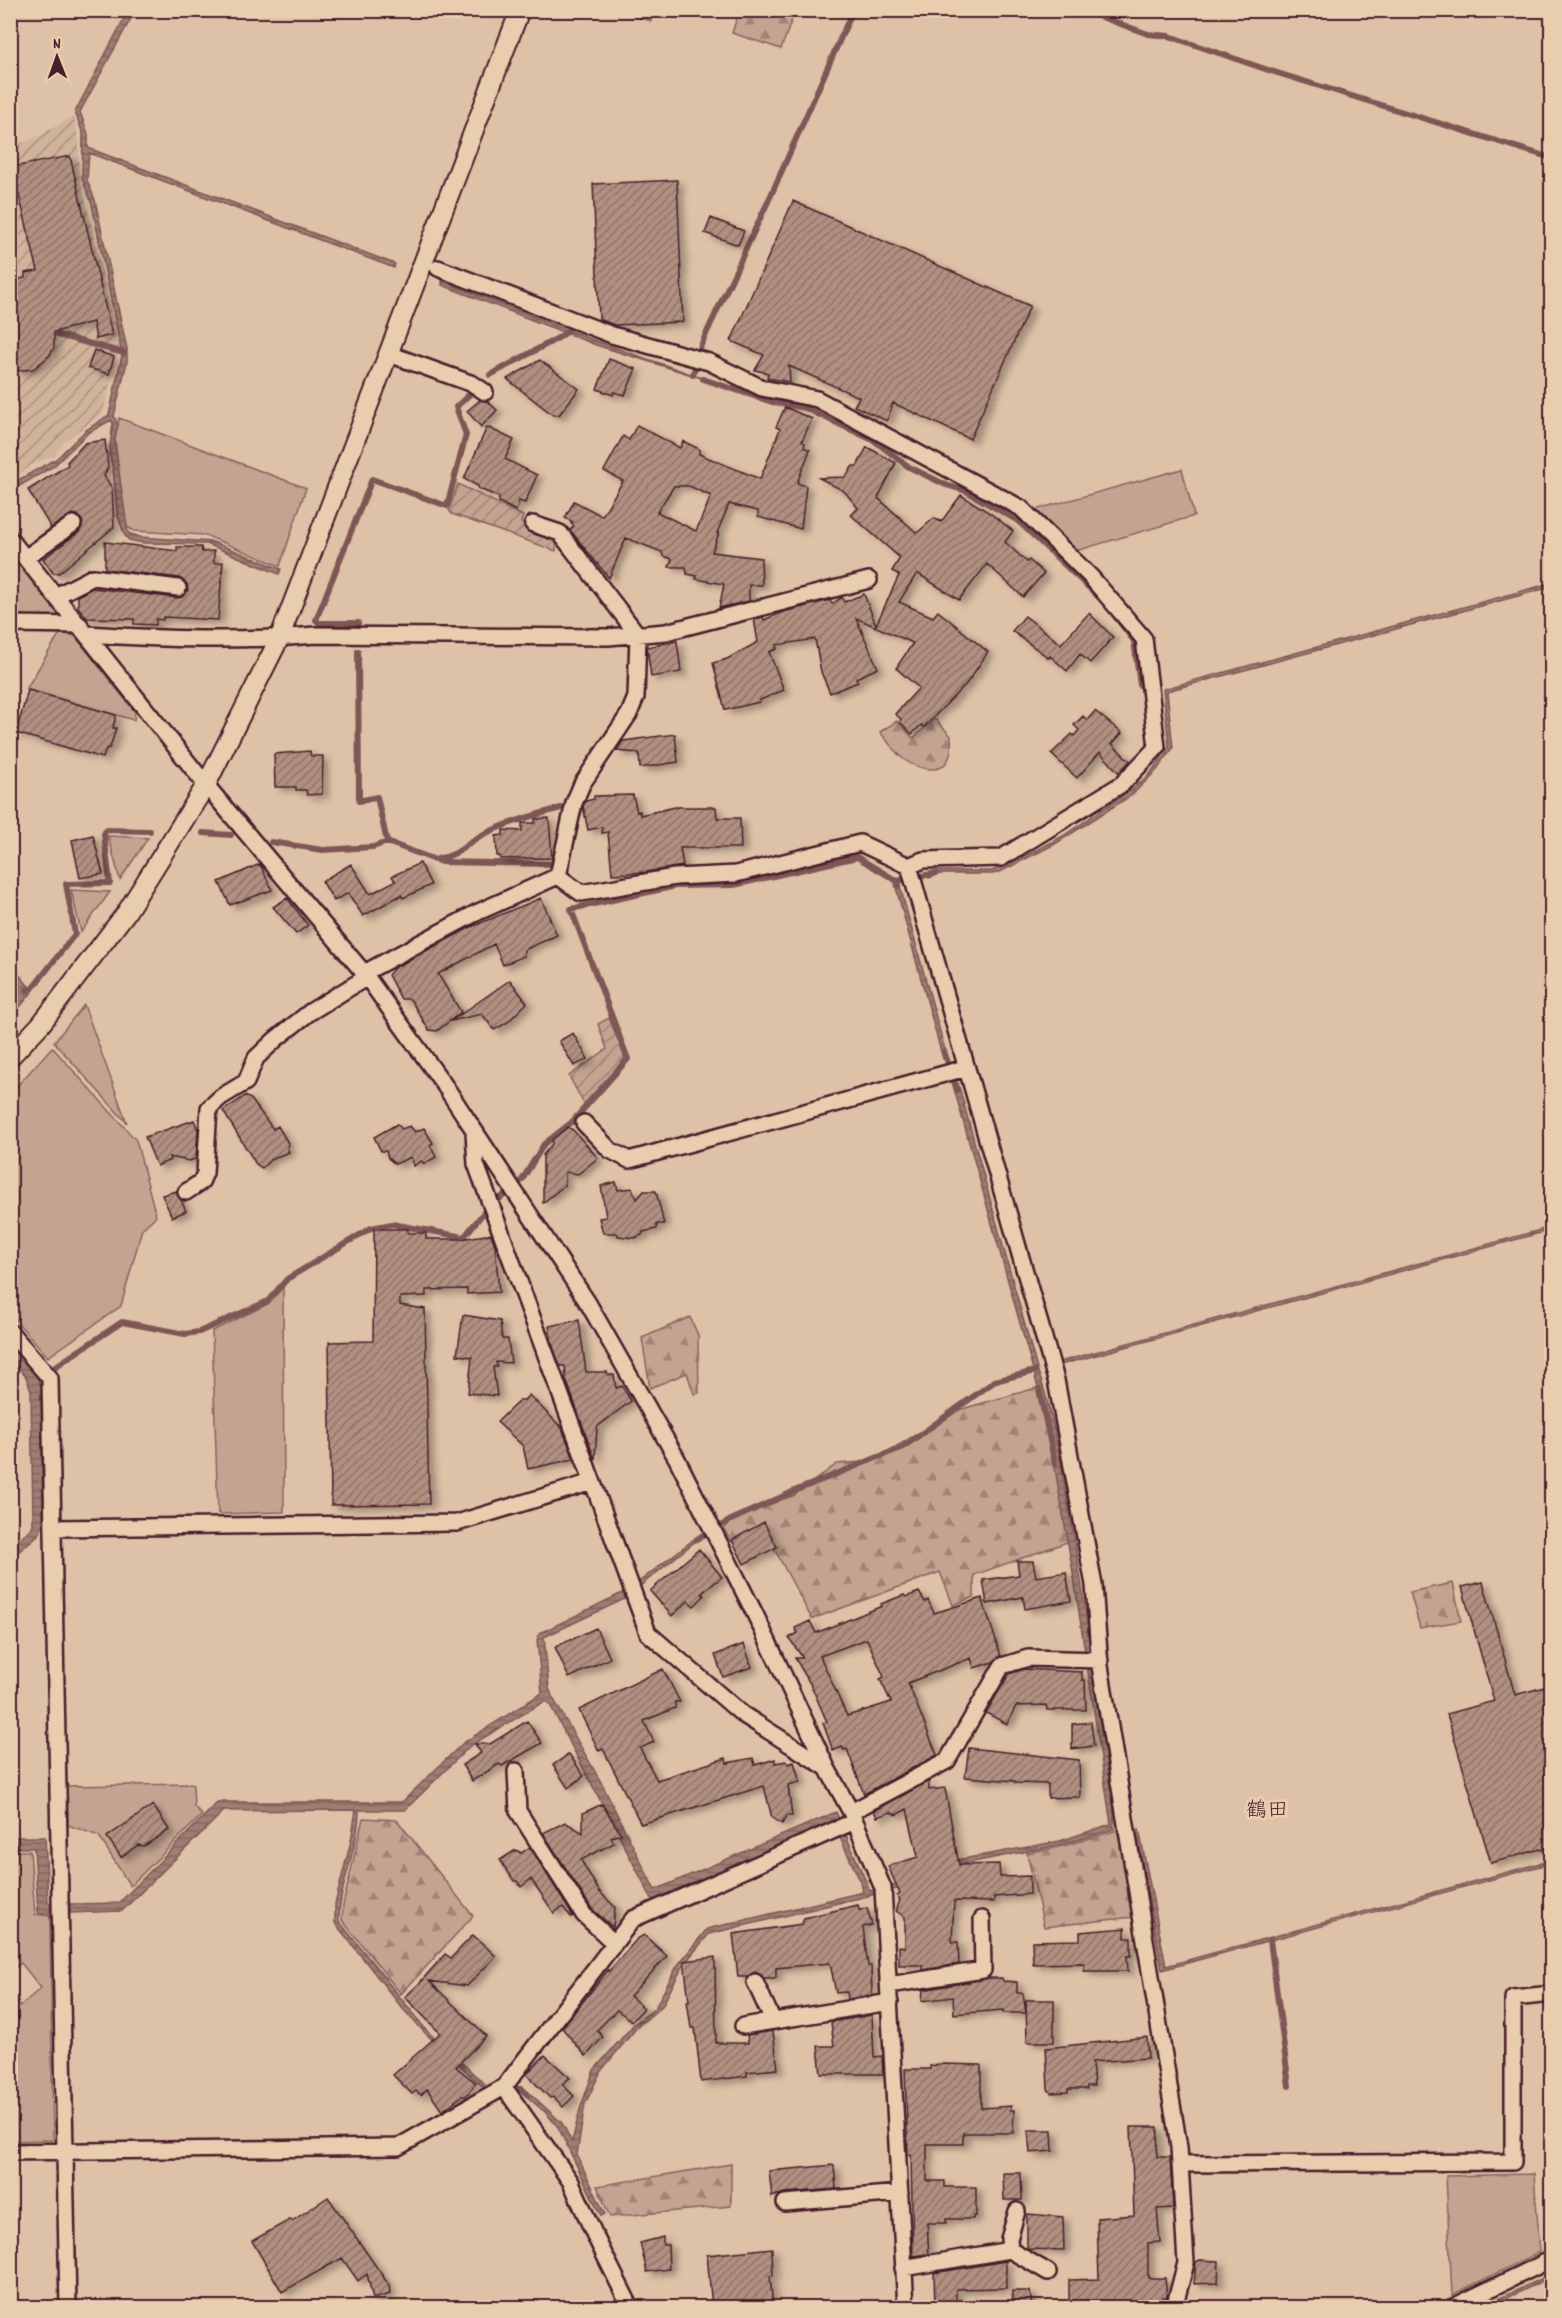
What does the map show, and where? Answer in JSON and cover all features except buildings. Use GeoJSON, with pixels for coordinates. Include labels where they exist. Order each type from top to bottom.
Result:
{"type":"FeatureCollection","features":[{"type":"Feature","properties":{"kind":"street"},"geometry":{"type":"LineString","coordinates":[[10,1057],[41,1024],[126,913],[206,785],[279,639],[520,10]]}},
{"type":"Feature","properties":{"kind":"street"},"geometry":{"type":"LineString","coordinates":[[438,267],[612,335],[709,362],[762,388],[817,399],[1020,508],[1090,576],[1144,639],[1157,747],[1122,784],[1001,858],[923,860],[909,866],[860,843],[736,874],[675,877],[581,894],[558,876]]}},
{"type":"Feature","properties":{"kind":"street"},"geometry":{"type":"LineString","coordinates":[[389,354],[473,384],[485,392]]}},
{"type":"Feature","properties":{"kind":"street"},"geometry":{"type":"LineString","coordinates":[[25,558],[73,524]]}},
{"type":"Feature","properties":{"kind":"street"},"geometry":{"type":"LineString","coordinates":[[533,524],[560,533],[638,635],[636,697],[629,714],[582,784],[574,803],[558,876]]}},
{"type":"Feature","properties":{"kind":"street"},"geometry":{"type":"LineString","coordinates":[[10,539],[206,785],[366,975],[474,1130],[588,1303],[677,1459],[755,1614],[827,1768],[853,1816],[883,1888],[906,2307]]}},
{"type":"Feature","properties":{"kind":"street"},"geometry":{"type":"LineString","coordinates":[[56,596],[93,577],[178,588]]}},
{"type":"Feature","properties":{"kind":"street"},"geometry":{"type":"LineString","coordinates":[[10,624],[187,640],[279,639],[316,635],[608,637],[666,632],[869,580]]}},
{"type":"Feature","properties":{"kind":"street"},"geometry":{"type":"LineString","coordinates":[[909,866],[1056,1380],[1094,1585],[1100,1660],[1160,2026],[1180,2164],[1186,2263],[1173,2307]]}},
{"type":"Feature","properties":{"kind":"street"},"geometry":{"type":"LineString","coordinates":[[186,1192],[201,1182],[204,1173],[208,1108],[246,1082],[256,1058],[276,1039],[310,1012],[366,975],[476,913],[558,876]]}},
{"type":"Feature","properties":{"kind":"street"},"geometry":{"type":"LineString","coordinates":[[584,1123],[610,1150],[629,1160],[966,1068]]}},
{"type":"Feature","properties":{"kind":"street"},"geometry":{"type":"LineString","coordinates":[[474,1130],[476,1164],[648,1633],[742,1714],[827,1768]]}},
{"type":"Feature","properties":{"kind":"street"},"geometry":{"type":"LineString","coordinates":[[10,1332],[50,1378],[68,2307]]}},
{"type":"Feature","properties":{"kind":"street"},"geometry":{"type":"LineString","coordinates":[[53,1528],[457,1522],[592,1482]]}},
{"type":"Feature","properties":{"kind":"street"},"geometry":{"type":"LineString","coordinates":[[10,2152],[398,2146],[504,2087],[633,1919],[853,1816],[947,1761],[1002,1665],[1028,1658],[1100,1660]]}},
{"type":"Feature","properties":{"kind":"street"},"geometry":{"type":"LineString","coordinates":[[516,1771],[518,1811],[584,1916],[614,1943]]}},
{"type":"Feature","properties":{"kind":"street"},"geometry":{"type":"LineString","coordinates":[[889,1985],[983,1970],[982,1919]]}},
{"type":"Feature","properties":{"kind":"street"},"geometry":{"type":"LineString","coordinates":[[755,1982],[773,2021]]}},
{"type":"Feature","properties":{"kind":"street"},"geometry":{"type":"LineString","coordinates":[[1180,2164],[1513,2162],[1513,1998],[1551,1994]]}},
{"type":"Feature","properties":{"kind":"street"},"geometry":{"type":"LineString","coordinates":[[743,2026],[890,2002]]}},
{"type":"Feature","properties":{"kind":"street"},"geometry":{"type":"LineString","coordinates":[[504,2087],[571,2182],[630,2307]]}},
{"type":"Feature","properties":{"kind":"street"},"geometry":{"type":"LineString","coordinates":[[785,2203],[900,2193]]}},
{"type":"Feature","properties":{"kind":"street"},"geometry":{"type":"LineString","coordinates":[[1010,2250],[1009,2239],[1017,2211]]}},
{"type":"Feature","properties":{"kind":"street"},"geometry":{"type":"LineString","coordinates":[[903,2268],[1010,2250],[1048,2272]]}},
{"type":"Feature","properties":{"kind":"street"},"geometry":{"type":"LineString","coordinates":[[1451,2307],[1551,2259]]}},
{"type":"Feature","properties":{"kind":"shaded area"},"geometry":{"type":"Polygon","coordinates":[[[128,11],[135,11],[80,112],[88,134],[88,148],[395,264],[394,268],[89,153],[87,180],[95,200],[127,349],[127,362],[114,416],[118,425],[114,440],[128,533],[140,537],[213,542],[281,569],[279,574],[207,544],[143,543],[129,540],[125,536],[117,514],[113,469],[109,454],[113,423],[111,420],[88,433],[54,466],[11,491],[11,484],[56,459],[86,430],[109,415],[122,355],[92,205],[82,178],[83,134],[75,112],[128,11]]]}},
{"type":"Feature","properties":{"kind":"shaded area"},"geometry":{"type":"Polygon","coordinates":[[[74,116],[79,141],[79,172],[119,346],[103,413],[65,441],[54,456],[31,465],[11,481],[11,147],[39,136],[74,116]]]}},
{"type":"Feature","properties":{"kind":"shaded area"},"geometry":{"type":"Polygon","coordinates":[[[442,281],[593,340],[711,381],[596,345],[442,285],[442,281]]]}},
{"type":"Feature","properties":{"kind":"shaded area"},"geometry":{"type":"Polygon","coordinates":[[[1551,583],[1551,587],[1167,691],[1173,748],[1157,770],[1132,795],[1055,844],[1000,872],[940,874],[929,878],[928,874],[939,871],[992,871],[1063,836],[1135,787],[1150,774],[1169,746],[1163,689],[1551,583]]]}},
{"type":"Feature","properties":{"kind":"shaded area"},"geometry":{"type":"Polygon","coordinates":[[[897,879],[901,879],[899,883],[947,1057],[943,1059],[895,884],[897,879]]]}},
{"type":"Feature","properties":{"kind":"shaded area"},"geometry":{"type":"Polygon","coordinates":[[[11,965],[33,991],[11,1018],[11,1003],[21,990],[11,978],[11,965]]]}},
{"type":"Feature","properties":{"kind":"shaded area"},"geometry":{"type":"Polygon","coordinates":[[[958,1083],[1055,1433],[1086,1613],[1114,1806],[1114,1829],[1064,1844],[948,1867],[897,1889],[709,1934],[684,1964],[662,2006],[638,2026],[601,2071],[585,2104],[577,2155],[605,2214],[601,2216],[558,2127],[545,2112],[520,2091],[522,2086],[562,2123],[572,2142],[580,2109],[594,2070],[633,2025],[655,2008],[677,1966],[707,1929],[863,1892],[833,1823],[653,1901],[549,1703],[545,1701],[470,1746],[405,1810],[359,1810],[356,1838],[342,1893],[339,1921],[428,2032],[485,2084],[483,2087],[426,2034],[402,2008],[335,1923],[335,1904],[351,1841],[356,1810],[224,1811],[122,1911],[70,1913],[70,1904],[119,1903],[218,1802],[402,1802],[463,1743],[542,1693],[537,1640],[540,1633],[624,1592],[627,1598],[544,1637],[549,1688],[601,1782],[655,1890],[836,1812],[870,1891],[893,1886],[946,1862],[1060,1841],[1111,1824],[1073,1573],[1046,1416],[953,1085],[958,1083]]]}},
{"type":"Feature","properties":{"kind":"shaded area"},"geometry":{"type":"Polygon","coordinates":[[[1551,1227],[1551,1230],[1060,1365],[1059,1362],[1551,1227]]]}},
{"type":"Feature","properties":{"kind":"shaded area"},"geometry":{"type":"Polygon","coordinates":[[[11,1345],[35,1374],[41,1386],[43,1524],[39,1534],[11,1558],[11,1545],[32,1528],[33,1524],[31,1391],[26,1377],[11,1359],[11,1345]]]}},
{"type":"Feature","properties":{"kind":"shaded area"},"geometry":{"type":"Polygon","coordinates":[[[702,1533],[703,1535],[639,1587],[636,1584],[702,1533]]]}},
{"type":"Feature","properties":{"kind":"shaded area"},"geometry":{"type":"Polygon","coordinates":[[[1139,1829],[1166,1966],[1551,1860],[1551,1863],[1162,1970],[1136,1830],[1139,1829]]]}},
{"type":"Feature","properties":{"kind":"shaded area"},"geometry":{"type":"Polygon","coordinates":[[[11,1837],[45,1837],[48,1902],[51,1905],[49,1914],[38,1912],[34,1848],[11,1848],[11,1837]]]}},
{"type":"Feature","properties":{"kind":"shaded area"},"geometry":{"type":"Polygon","coordinates":[[[1551,2274],[1551,2277],[1489,2307],[1482,2307],[1551,2274]]]}},
{"type":"Feature","properties":{"kind":"green space"},"geometry":{"type":"Polygon","coordinates":[[[654,10],[651,21],[618,11],[654,10]]]}},
{"type":"Feature","properties":{"kind":"green space"},"geometry":{"type":"Polygon","coordinates":[[[739,11],[795,11],[781,49],[732,33],[739,11]]]}},
{"type":"Feature","properties":{"kind":"green space"},"geometry":{"type":"Polygon","coordinates":[[[119,418],[306,488],[280,566],[205,535],[134,531],[126,526],[115,440],[119,418]]]}},
{"type":"Feature","properties":{"kind":"green space"},"geometry":{"type":"Polygon","coordinates":[[[1182,469],[1194,516],[1076,551],[1034,510],[1182,469]]]}},
{"type":"Feature","properties":{"kind":"green space"},"geometry":{"type":"Polygon","coordinates":[[[458,484],[523,516],[521,523],[557,536],[556,551],[452,514],[449,510],[458,484]]]}},
{"type":"Feature","properties":{"kind":"green space"},"geometry":{"type":"Polygon","coordinates":[[[11,555],[64,620],[11,618],[11,555]]]}},
{"type":"Feature","properties":{"kind":"green space"},"geometry":{"type":"Polygon","coordinates":[[[60,633],[75,636],[135,712],[134,720],[26,689],[60,633]]]}},
{"type":"Feature","properties":{"kind":"green space"},"geometry":{"type":"Polygon","coordinates":[[[935,719],[951,736],[951,753],[941,767],[935,769],[921,768],[902,758],[880,732],[897,721],[913,738],[935,719]]]}},
{"type":"Feature","properties":{"kind":"green space"},"geometry":{"type":"Polygon","coordinates":[[[108,836],[148,838],[120,880],[108,836]]]}},
{"type":"Feature","properties":{"kind":"green space"},"geometry":{"type":"Polygon","coordinates":[[[71,890],[110,892],[81,932],[71,890]]]}},
{"type":"Feature","properties":{"kind":"green space"},"geometry":{"type":"Polygon","coordinates":[[[84,1005],[127,1123],[54,1042],[84,1005]]]}},
{"type":"Feature","properties":{"kind":"green space"},"geometry":{"type":"Polygon","coordinates":[[[609,1018],[625,1058],[584,1104],[569,1076],[607,1049],[598,1024],[609,1018]]]}},
{"type":"Feature","properties":{"kind":"green space"},"geometry":{"type":"Polygon","coordinates":[[[52,1047],[136,1140],[156,1216],[142,1229],[121,1306],[48,1357],[11,1315],[10,1094],[52,1047]]]}},
{"type":"Feature","properties":{"kind":"green space"},"geometry":{"type":"Polygon","coordinates":[[[283,1286],[284,1512],[218,1514],[212,1331],[268,1304],[283,1286]]]}},
{"type":"Feature","properties":{"kind":"green space"},"geometry":{"type":"Polygon","coordinates":[[[690,1317],[698,1335],[699,1393],[694,1394],[687,1373],[650,1388],[642,1338],[690,1317]]]}},
{"type":"Feature","properties":{"kind":"green space"},"geometry":{"type":"Polygon","coordinates":[[[1043,1386],[1073,1540],[974,1575],[974,1597],[953,1605],[940,1572],[812,1619],[762,1526],[731,1542],[724,1529],[740,1513],[793,1496],[837,1464],[872,1461],[955,1411],[1043,1386]]]}},
{"type":"Feature","properties":{"kind":"green space"},"geometry":{"type":"Polygon","coordinates":[[[1453,1583],[1461,1621],[1420,1628],[1410,1592],[1453,1583]]]}},
{"type":"Feature","properties":{"kind":"green space"},"geometry":{"type":"Polygon","coordinates":[[[193,1784],[194,1806],[202,1815],[130,1886],[99,1836],[68,1825],[67,1786],[193,1784]]]}},
{"type":"Feature","properties":{"kind":"green space"},"geometry":{"type":"Polygon","coordinates":[[[363,1818],[397,1820],[473,1916],[401,1994],[342,1920],[343,1905],[363,1818]]]}},
{"type":"Feature","properties":{"kind":"green space"},"geometry":{"type":"Polygon","coordinates":[[[1121,1829],[1133,1917],[1044,1927],[1027,1853],[1063,1846],[1121,1829]]]}},
{"type":"Feature","properties":{"kind":"green space"},"geometry":{"type":"Polygon","coordinates":[[[11,1851],[30,1851],[35,1914],[50,1916],[53,2140],[11,2141],[11,1993],[20,2006],[41,1988],[21,1963],[11,1971],[11,1851]]]}},
{"type":"Feature","properties":{"kind":"green space"},"geometry":{"type":"Polygon","coordinates":[[[731,2164],[731,2206],[610,2217],[597,2186],[731,2164]]]}},
{"type":"Feature","properties":{"kind":"green space"},"geometry":{"type":"Polygon","coordinates":[[[1534,2174],[1540,2252],[1452,2295],[1446,2176],[1534,2174]]]}},
{"type":"Feature","properties":{"kind":"waterway"},"geometry":{"type":"LineString","coordinates":[[693,375],[701,345],[772,193],[853,10]]}},
{"type":"Feature","properties":{"kind":"waterway"},"geometry":{"type":"LineString","coordinates":[[1082,10],[1148,34],[1169,36],[1271,71],[1548,157]]}},
{"type":"Feature","properties":{"kind":"waterway"},"geometry":{"type":"LineString","coordinates":[[490,375],[568,331]]}},
{"type":"Feature","properties":{"kind":"waterway"},"geometry":{"type":"LineString","coordinates":[[58,335],[124,353]]}},
{"type":"Feature","properties":{"kind":"waterway"},"geometry":{"type":"LineString","coordinates":[[703,379],[772,402],[805,408],[875,441],[909,467],[946,485],[966,491],[1018,521],[1100,598]]}},
{"type":"Feature","properties":{"kind":"waterway"},"geometry":{"type":"LineString","coordinates":[[358,623],[319,623],[316,620],[372,479],[447,506],[466,435],[456,407],[471,393]]}},
{"type":"Feature","properties":{"kind":"waterway"},"geometry":{"type":"LineString","coordinates":[[1114,615],[1134,641],[1140,685]]}},
{"type":"Feature","properties":{"kind":"waterway"},"geometry":{"type":"LineString","coordinates":[[358,651],[359,801],[377,797],[387,842]]}},
{"type":"Feature","properties":{"kind":"waterway"},"geometry":{"type":"LineString","coordinates":[[439,858],[457,852],[478,837],[493,830],[561,808]]}},
{"type":"Feature","properties":{"kind":"waterway"},"geometry":{"type":"LineString","coordinates":[[27,990],[32,989],[75,934],[66,884],[110,883],[104,834],[106,830],[150,831]]}},
{"type":"Feature","properties":{"kind":"waterway"},"geometry":{"type":"LineString","coordinates":[[203,833],[231,835]]}},
{"type":"Feature","properties":{"kind":"waterway"},"geometry":{"type":"LineString","coordinates":[[271,842],[323,850],[373,847],[387,842],[441,862],[551,864]]}},
{"type":"Feature","properties":{"kind":"waterway"},"geometry":{"type":"LineString","coordinates":[[56,1366],[122,1322],[185,1334],[199,1332],[268,1301],[287,1279],[371,1228],[392,1224],[464,1237],[484,1212],[522,1180],[544,1144],[572,1122],[628,1059],[571,909],[676,886],[734,885],[857,857],[897,881]]}},
{"type":"Feature","properties":{"kind":"waterway"},"geometry":{"type":"LineString","coordinates":[[899,885],[897,881],[936,873]]}},
{"type":"Feature","properties":{"kind":"waterway"},"geometry":{"type":"LineString","coordinates":[[944,1051],[957,1090]]}},
{"type":"Feature","properties":{"kind":"waterway"},"geometry":{"type":"LineString","coordinates":[[697,1539],[731,1520],[797,1490],[903,1447],[995,1381],[1035,1371]]}},
{"type":"Feature","properties":{"kind":"waterway"},"geometry":{"type":"LineString","coordinates":[[1039,1389],[1055,1464]]}},
{"type":"Feature","properties":{"kind":"waterway"},"geometry":{"type":"LineString","coordinates":[[1270,1940],[1289,2086]]}},
{"type":"Feature","properties":{"kind":"waterway"},"geometry":{"type":"LineString","coordinates":[[506,2088],[521,2089],[527,2094]]}},
{"type":"Feature","properties":{"kind":"district","name":"鶴田"},"geometry":{"type":"Point","coordinates":[1267,1812]}}]}
